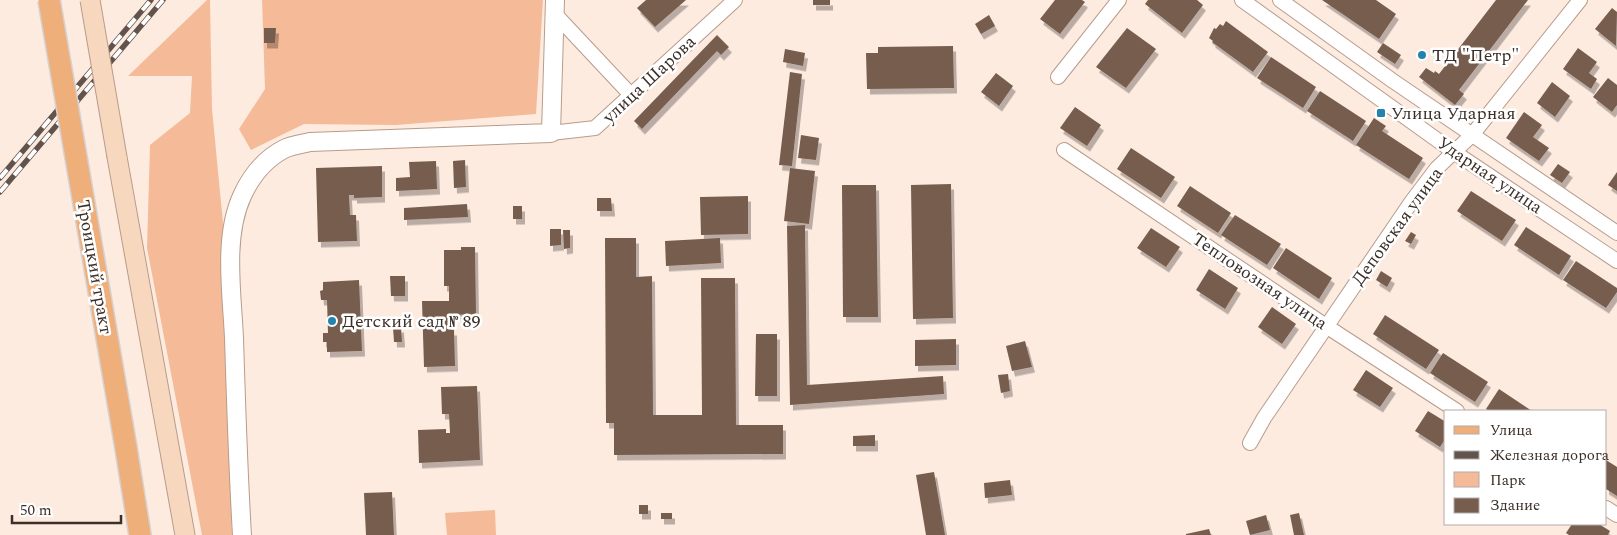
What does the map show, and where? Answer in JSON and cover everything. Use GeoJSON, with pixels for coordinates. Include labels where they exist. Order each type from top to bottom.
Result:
{"type":"FeatureCollection","features":[{"type":"Feature","properties":{"kind":"main road","name":"Троицкий тракт"},"geometry":{"type":"LineString","coordinates":[[49,0],[140,535]]}},
{"type":"Feature","properties":{"kind":"main road"},"geometry":{"type":"LineString","coordinates":[[90,0],[185,535]]}},
{"type":"Feature","properties":{"kind":"street","name":"улица Шарова"},"geometry":{"type":"LineString","coordinates":[[551,133],[595,128],[734,0]]}},
{"type":"Feature","properties":{"kind":"street"},"geometry":{"type":"LineString","coordinates":[[1058,77],[1119,0]]}},
{"type":"Feature","properties":{"kind":"street","name":"Ударная улица"},"geometry":{"type":"LineString","coordinates":[[1242,0],[1454,152],[1617,261]]}},
{"type":"Feature","properties":{"kind":"street","name":"Ударная улица"},"geometry":{"type":"LineString","coordinates":[[1280,0],[1393,81],[1617,233]]}},
{"type":"Feature","properties":{"kind":"street","name":"Деповская улица"},"geometry":{"type":"LineString","coordinates":[[1250,443],[1264,418],[1412,201],[1437,168],[1472,135],[1580,0]]}},
{"type":"Feature","properties":{"kind":"street"},"geometry":{"type":"LineString","coordinates":[[555,6],[631,95]]}},
{"type":"Feature","properties":{"kind":"street"},"geometry":{"type":"LineString","coordinates":[[242,535],[231,255],[232,231],[242,194],[257,171],[268,159],[286,148],[310,142],[551,133],[555,6]]}},
{"type":"Feature","properties":{"kind":"street","name":"Тепловозная улица"},"geometry":{"type":"LineString","coordinates":[[1064,150],[1326,326],[1455,410]]}},
{"type":"Feature","properties":{"kind":"green space"},"geometry":{"type":"Polygon","coordinates":[[[207,0],[210,0],[212,109],[223,223],[232,535],[202,535],[147,248],[150,145],[190,113],[192,76],[128,76],[207,0]]]}},
{"type":"Feature","properties":{"kind":"green space"},"geometry":{"type":"Polygon","coordinates":[[[262,0],[543,0],[536,114],[396,125],[304,124],[251,150],[239,129],[265,89],[262,0]]]}},
{"type":"Feature","properties":{"kind":"green space"},"geometry":{"type":"Polygon","coordinates":[[[495,510],[496,535],[447,535],[445,513],[495,510]]]}},
{"type":"Feature","properties":{"kind":"building"},"geometry":{"type":"Polygon","coordinates":[[[646,0],[686,0],[655,27],[637,8],[646,0]]]}},
{"type":"Feature","properties":{"kind":"building"},"geometry":{"type":"Polygon","coordinates":[[[813,0],[830,0],[830,5],[813,5],[813,0]]]}},
{"type":"Feature","properties":{"kind":"building"},"geometry":{"type":"Polygon","coordinates":[[[1055,0],[1082,0],[1085,2],[1060,34],[1040,19],[1055,0]]]}},
{"type":"Feature","properties":{"kind":"building"},"geometry":{"type":"Polygon","coordinates":[[[1148,0],[1197,0],[1203,5],[1182,33],[1145,4],[1148,0]]]}},
{"type":"Feature","properties":{"kind":"building"},"geometry":{"type":"Polygon","coordinates":[[[1322,0],[1376,0],[1396,14],[1379,39],[1322,0]]]}},
{"type":"Feature","properties":{"kind":"building"},"geometry":{"type":"Polygon","coordinates":[[[1496,0],[1528,0],[1459,90],[1464,94],[1455,105],[1419,77],[1426,68],[1439,74],[1496,0]]]}},
{"type":"Feature","properties":{"kind":"building"},"geometry":{"type":"Polygon","coordinates":[[[1612,8],[1617,12],[1616,46],[1595,29],[1612,8]]]}},
{"type":"Feature","properties":{"kind":"building"},"geometry":{"type":"Polygon","coordinates":[[[989,15],[995,26],[981,34],[975,24],[989,15]]]}},
{"type":"Feature","properties":{"kind":"building"},"geometry":{"type":"Polygon","coordinates":[[[1226,21],[1268,52],[1253,72],[1209,38],[1214,28],[1216,29],[1220,24],[1223,26],[1226,21]]]}},
{"type":"Feature","properties":{"kind":"building"},"geometry":{"type":"Polygon","coordinates":[[[264,28],[276,28],[275,43],[264,43],[264,28]]]}},
{"type":"Feature","properties":{"kind":"building"},"geometry":{"type":"Polygon","coordinates":[[[1127,28],[1156,49],[1126,88],[1096,67],[1127,28]]]}},
{"type":"Feature","properties":{"kind":"building"},"geometry":{"type":"Polygon","coordinates":[[[717,35],[729,47],[721,55],[717,51],[642,129],[634,121],[717,35]]]}},
{"type":"Feature","properties":{"kind":"building"},"geometry":{"type":"Polygon","coordinates":[[[1383,43],[1401,55],[1395,64],[1377,52],[1383,43]]]}},
{"type":"Feature","properties":{"kind":"building"},"geometry":{"type":"Polygon","coordinates":[[[953,46],[954,88],[867,89],[866,53],[878,53],[878,47],[953,46]]]}},
{"type":"Feature","properties":{"kind":"building"},"geometry":{"type":"Polygon","coordinates":[[[1578,48],[1597,62],[1589,73],[1597,79],[1591,89],[1563,69],[1578,48]]]}},
{"type":"Feature","properties":{"kind":"building"},"geometry":{"type":"Polygon","coordinates":[[[785,49],[805,53],[803,66],[783,62],[785,49]]]}},
{"type":"Feature","properties":{"kind":"building"},"geometry":{"type":"Polygon","coordinates":[[[1271,57],[1316,87],[1303,108],[1257,78],[1271,57]]]}},
{"type":"Feature","properties":{"kind":"building"},"geometry":{"type":"Polygon","coordinates":[[[790,72],[802,74],[792,166],[779,165],[790,72]]]}},
{"type":"Feature","properties":{"kind":"building"},"geometry":{"type":"Polygon","coordinates":[[[996,73],[1013,86],[999,106],[981,92],[996,73]]]}},
{"type":"Feature","properties":{"kind":"building"},"geometry":{"type":"Polygon","coordinates":[[[1608,78],[1617,85],[1617,105],[1612,112],[1593,97],[1608,78]]]}},
{"type":"Feature","properties":{"kind":"building"},"geometry":{"type":"Polygon","coordinates":[[[1552,82],[1570,96],[1555,117],[1537,103],[1552,82]]]}},
{"type":"Feature","properties":{"kind":"building"},"geometry":{"type":"Polygon","coordinates":[[[1320,91],[1366,121],[1353,141],[1307,111],[1320,91]]]}},
{"type":"Feature","properties":{"kind":"building"},"geometry":{"type":"Polygon","coordinates":[[[1075,107],[1101,125],[1087,146],[1060,128],[1075,107]]]}},
{"type":"Feature","properties":{"kind":"building"},"geometry":{"type":"Polygon","coordinates":[[[1524,112],[1542,125],[1533,137],[1549,148],[1539,161],[1506,138],[1524,112]]]}},
{"type":"Feature","properties":{"kind":"building"},"geometry":{"type":"Polygon","coordinates":[[[1374,118],[1386,126],[1382,131],[1423,158],[1409,179],[1356,145],[1374,118]]]}},
{"type":"Feature","properties":{"kind":"building"},"geometry":{"type":"Polygon","coordinates":[[[801,135],[819,138],[816,160],[798,158],[801,135]]]}},
{"type":"Feature","properties":{"kind":"building"},"geometry":{"type":"Polygon","coordinates":[[[1131,148],[1175,177],[1161,198],[1117,169],[1131,148]]]}},
{"type":"Feature","properties":{"kind":"building"},"geometry":{"type":"Polygon","coordinates":[[[465,160],[466,187],[454,188],[453,161],[465,160]]]}},
{"type":"Feature","properties":{"kind":"building"},"geometry":{"type":"Polygon","coordinates":[[[436,161],[437,189],[396,191],[396,178],[410,177],[409,162],[436,161]]]}},
{"type":"Feature","properties":{"kind":"building"},"geometry":{"type":"Polygon","coordinates":[[[1558,164],[1570,172],[1562,183],[1550,175],[1558,164]]]}},
{"type":"Feature","properties":{"kind":"building"},"geometry":{"type":"Polygon","coordinates":[[[382,166],[382,197],[354,198],[354,195],[349,195],[350,215],[356,215],[357,241],[318,242],[316,168],[382,166]]]}},
{"type":"Feature","properties":{"kind":"building"},"geometry":{"type":"Polygon","coordinates":[[[790,168],[815,171],[809,224],[784,221],[790,168]]]}},
{"type":"Feature","properties":{"kind":"building"},"geometry":{"type":"Polygon","coordinates":[[[1617,172],[1617,191],[1608,185],[1617,172]]]}},
{"type":"Feature","properties":{"kind":"building"},"geometry":{"type":"Polygon","coordinates":[[[951,184],[953,318],[913,319],[911,185],[951,184]]]}},
{"type":"Feature","properties":{"kind":"building"},"geometry":{"type":"Polygon","coordinates":[[[842,185],[876,185],[878,317],[843,317],[842,185]]]}},
{"type":"Feature","properties":{"kind":"building"},"geometry":{"type":"Polygon","coordinates":[[[1190,186],[1231,213],[1218,233],[1177,206],[1190,186]]]}},
{"type":"Feature","properties":{"kind":"building"},"geometry":{"type":"Polygon","coordinates":[[[1471,191],[1516,220],[1502,241],[1457,211],[1471,191]]]}},
{"type":"Feature","properties":{"kind":"building"},"geometry":{"type":"Polygon","coordinates":[[[748,196],[748,234],[701,235],[700,197],[748,196]]]}},
{"type":"Feature","properties":{"kind":"building"},"geometry":{"type":"Polygon","coordinates":[[[597,198],[611,198],[612,211],[597,211],[597,198]]]}},
{"type":"Feature","properties":{"kind":"building"},"geometry":{"type":"Polygon","coordinates":[[[467,204],[468,217],[404,220],[404,208],[467,204]]]}},
{"type":"Feature","properties":{"kind":"building"},"geometry":{"type":"Polygon","coordinates":[[[513,206],[522,206],[522,219],[513,219],[513,206]]]}},
{"type":"Feature","properties":{"kind":"building"},"geometry":{"type":"Polygon","coordinates":[[[1235,215],[1281,244],[1267,265],[1221,235],[1235,215]]]}},
{"type":"Feature","properties":{"kind":"building"},"geometry":{"type":"Polygon","coordinates":[[[805,225],[807,385],[943,376],[944,394],[790,405],[787,226],[805,225]]]}},
{"type":"Feature","properties":{"kind":"building"},"geometry":{"type":"Polygon","coordinates":[[[1526,227],[1571,256],[1559,275],[1514,245],[1526,227]]]}},
{"type":"Feature","properties":{"kind":"building"},"geometry":{"type":"Polygon","coordinates":[[[1151,228],[1180,247],[1166,267],[1137,248],[1151,228]]]}},
{"type":"Feature","properties":{"kind":"building"},"geometry":{"type":"Polygon","coordinates":[[[550,229],[561,229],[561,245],[550,246],[550,229]]]}},
{"type":"Feature","properties":{"kind":"building"},"geometry":{"type":"Polygon","coordinates":[[[563,230],[570,230],[570,248],[564,249],[563,230]]]}},
{"type":"Feature","properties":{"kind":"building"},"geometry":{"type":"Polygon","coordinates":[[[1411,232],[1416,235],[1411,244],[1405,241],[1411,232]]]}},
{"type":"Feature","properties":{"kind":"building"},"geometry":{"type":"Polygon","coordinates":[[[605,238],[636,238],[636,277],[652,276],[653,415],[702,415],[701,278],[735,278],[736,425],[783,425],[783,454],[614,455],[614,423],[606,423],[605,238]]]}},
{"type":"Feature","properties":{"kind":"building"},"geometry":{"type":"Polygon","coordinates":[[[720,238],[721,263],[666,266],[665,241],[720,238]]]}},
{"type":"Feature","properties":{"kind":"building"},"geometry":{"type":"Polygon","coordinates":[[[461,247],[475,247],[476,314],[451,315],[451,330],[454,330],[455,366],[424,367],[422,301],[449,301],[449,286],[444,286],[444,250],[461,250],[461,247]]]}},
{"type":"Feature","properties":{"kind":"building"},"geometry":{"type":"Polygon","coordinates":[[[1286,248],[1332,278],[1319,299],[1273,268],[1286,248]]]}},
{"type":"Feature","properties":{"kind":"building"},"geometry":{"type":"Polygon","coordinates":[[[1576,261],[1617,288],[1617,292],[1606,308],[1563,280],[1576,261]]]}},
{"type":"Feature","properties":{"kind":"building"},"geometry":{"type":"Polygon","coordinates":[[[1209,269],[1238,288],[1225,309],[1196,290],[1209,269]]]}},
{"type":"Feature","properties":{"kind":"building"},"geometry":{"type":"Polygon","coordinates":[[[1381,271],[1392,278],[1387,287],[1376,280],[1381,271]]]}},
{"type":"Feature","properties":{"kind":"building"},"geometry":{"type":"Polygon","coordinates":[[[390,276],[405,276],[405,296],[391,296],[390,276]]]}},
{"type":"Feature","properties":{"kind":"building"},"geometry":{"type":"Polygon","coordinates":[[[359,280],[362,351],[327,352],[327,342],[323,342],[323,333],[328,333],[327,300],[321,300],[320,291],[323,290],[323,282],[359,280]]]}},
{"type":"Feature","properties":{"kind":"building"},"geometry":{"type":"Polygon","coordinates":[[[1272,307],[1296,324],[1282,344],[1258,327],[1272,307]]]}},
{"type":"Feature","properties":{"kind":"building"},"geometry":{"type":"Polygon","coordinates":[[[1385,315],[1439,350],[1426,369],[1373,334],[1385,315]]]}},
{"type":"Feature","properties":{"kind":"building"},"geometry":{"type":"Polygon","coordinates":[[[393,327],[401,327],[402,342],[394,342],[393,327]]]}},
{"type":"Feature","properties":{"kind":"building"},"geometry":{"type":"Polygon","coordinates":[[[756,334],[777,334],[777,396],[755,396],[756,334]]]}},
{"type":"Feature","properties":{"kind":"building"},"geometry":{"type":"Polygon","coordinates":[[[956,339],[956,365],[915,366],[915,340],[956,339]]]}},
{"type":"Feature","properties":{"kind":"building"},"geometry":{"type":"Polygon","coordinates":[[[1025,341],[1032,367],[1012,371],[1006,346],[1025,341]]]}},
{"type":"Feature","properties":{"kind":"building"},"geometry":{"type":"Polygon","coordinates":[[[1443,353],[1488,382],[1475,402],[1430,373],[1443,353]]]}},
{"type":"Feature","properties":{"kind":"building"},"geometry":{"type":"Polygon","coordinates":[[[1366,370],[1393,388],[1380,407],[1353,390],[1366,370]]]}},
{"type":"Feature","properties":{"kind":"building"},"geometry":{"type":"Polygon","coordinates":[[[1008,374],[1010,391],[1001,393],[998,375],[1008,374]]]}},
{"type":"Feature","properties":{"kind":"building"},"geometry":{"type":"Polygon","coordinates":[[[477,386],[480,460],[419,463],[418,430],[446,429],[446,433],[450,433],[449,414],[442,414],[441,387],[477,386]]]}},
{"type":"Feature","properties":{"kind":"building"},"geometry":{"type":"Polygon","coordinates":[[[1499,389],[1530,410],[1488,410],[1486,409],[1499,389]]]}},
{"type":"Feature","properties":{"kind":"building"},"geometry":{"type":"Polygon","coordinates":[[[1428,411],[1444,421],[1444,441],[1440,447],[1415,431],[1428,411]]]}},
{"type":"Feature","properties":{"kind":"building"},"geometry":{"type":"Polygon","coordinates":[[[875,435],[875,446],[853,446],[853,436],[875,435]]]}},
{"type":"Feature","properties":{"kind":"building"},"geometry":{"type":"Polygon","coordinates":[[[1607,461],[1617,467],[1617,496],[1607,490],[1607,461]]]}},
{"type":"Feature","properties":{"kind":"building"},"geometry":{"type":"Polygon","coordinates":[[[934,472],[945,535],[926,535],[916,475],[934,472]]]}},
{"type":"Feature","properties":{"kind":"building"},"geometry":{"type":"Polygon","coordinates":[[[1010,480],[1012,495],[985,498],[984,483],[1010,480]]]}},
{"type":"Feature","properties":{"kind":"building"},"geometry":{"type":"Polygon","coordinates":[[[392,492],[394,535],[366,535],[364,493],[392,492]]]}},
{"type":"Feature","properties":{"kind":"building"},"geometry":{"type":"Polygon","coordinates":[[[639,505],[648,505],[648,514],[639,514],[639,505]]]}},
{"type":"Feature","properties":{"kind":"building"},"geometry":{"type":"Polygon","coordinates":[[[661,513],[672,513],[672,519],[661,519],[661,513]]]}},
{"type":"Feature","properties":{"kind":"building"},"geometry":{"type":"Polygon","coordinates":[[[1299,513],[1304,535],[1294,535],[1290,515],[1299,513]]]}},
{"type":"Feature","properties":{"kind":"building"},"geometry":{"type":"Polygon","coordinates":[[[1266,515],[1270,530],[1250,535],[1246,521],[1266,515]]]}},
{"type":"Feature","properties":{"kind":"building"},"geometry":{"type":"Polygon","coordinates":[[[1571,525],[1601,525],[1610,531],[1608,535],[1569,535],[1566,533],[1571,525]]]}},
{"type":"Feature","properties":{"kind":"building"},"geometry":{"type":"Polygon","coordinates":[[[1209,529],[1211,535],[1186,535],[1186,534],[1209,529]]]}},
{"type":"Feature","properties":{"kind":"railway"},"geometry":{"type":"LineString","coordinates":[[0,178],[151,0]]}},
{"type":"Feature","properties":{"kind":"railway"},"geometry":{"type":"LineString","coordinates":[[0,192],[163,0]]}},
{"type":"Feature","properties":{"kind":"place","name":"ТД \"Петр\""},"geometry":{"type":"Point","coordinates":[1422,55]}},
{"type":"Feature","properties":{"kind":"place","name":"Улица Ударная"},"geometry":{"type":"Point","coordinates":[1381,113]}},
{"type":"Feature","properties":{"kind":"place","name":"Детский сад № 89"},"geometry":{"type":"Point","coordinates":[332,321]}}]}
